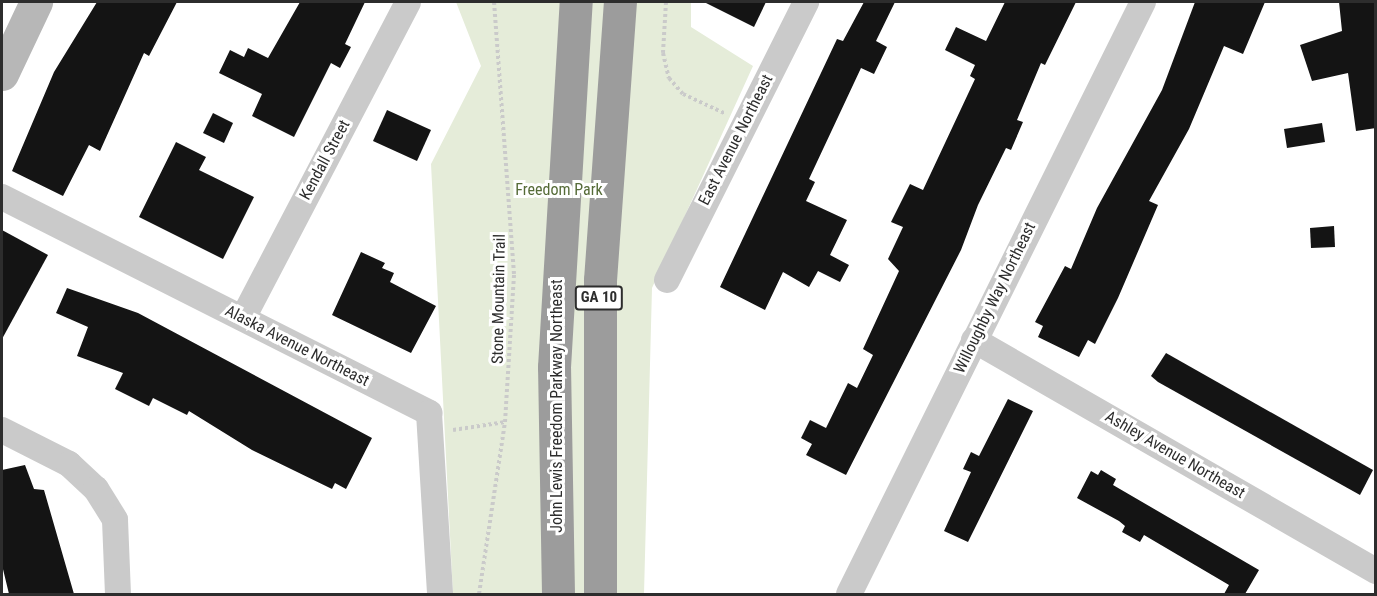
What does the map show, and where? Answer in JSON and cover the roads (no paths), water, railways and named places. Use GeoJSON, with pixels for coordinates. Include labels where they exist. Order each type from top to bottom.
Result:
{"type":"FeatureCollection","features":[{"type":"Feature","properties":{"kind":"highway","name":"John Lewis Freedom Parkway Northeast"},"geometry":{"type":"LineString","coordinates":[[558,594],[554,367],[576,2]]}},
{"type":"Feature","properties":{"kind":"highway","name":"GA 10"},"geometry":{"type":"LineString","coordinates":[[600,594],[600,280],[620,2]]}},
{"type":"Feature","properties":{"kind":"main road"},"geometry":{"type":"LineString","coordinates":[[2,74],[36,2]]}},
{"type":"Feature","properties":{"kind":"street","name":"Kendall Street"},"geometry":{"type":"LineString","coordinates":[[243,318],[408,2]]}},
{"type":"Feature","properties":{"kind":"street","name":"East Avenue Northeast"},"geometry":{"type":"LineString","coordinates":[[666,280],[806,2]]}},
{"type":"Feature","properties":{"kind":"street","name":"Willoughby Way Northeast"},"geometry":{"type":"LineString","coordinates":[[849,594],[1143,2]]}},
{"type":"Feature","properties":{"kind":"street","name":"Alaska Avenue Northeast"},"geometry":{"type":"LineString","coordinates":[[2,197],[429,413],[440,594]]}},
{"type":"Feature","properties":{"kind":"street","name":"Ashley Avenue Northeast"},"geometry":{"type":"LineString","coordinates":[[974,340],[1376,571]]}},
{"type":"Feature","properties":{"kind":"street"},"geometry":{"type":"LineString","coordinates":[[2,430],[69,464],[96,489],[115,520],[118,594]]}},
{"type":"Feature","properties":{"kind":"park label","name":"Freedom Park"},"geometry":{"type":"Point","coordinates":[559,190]}}]}
